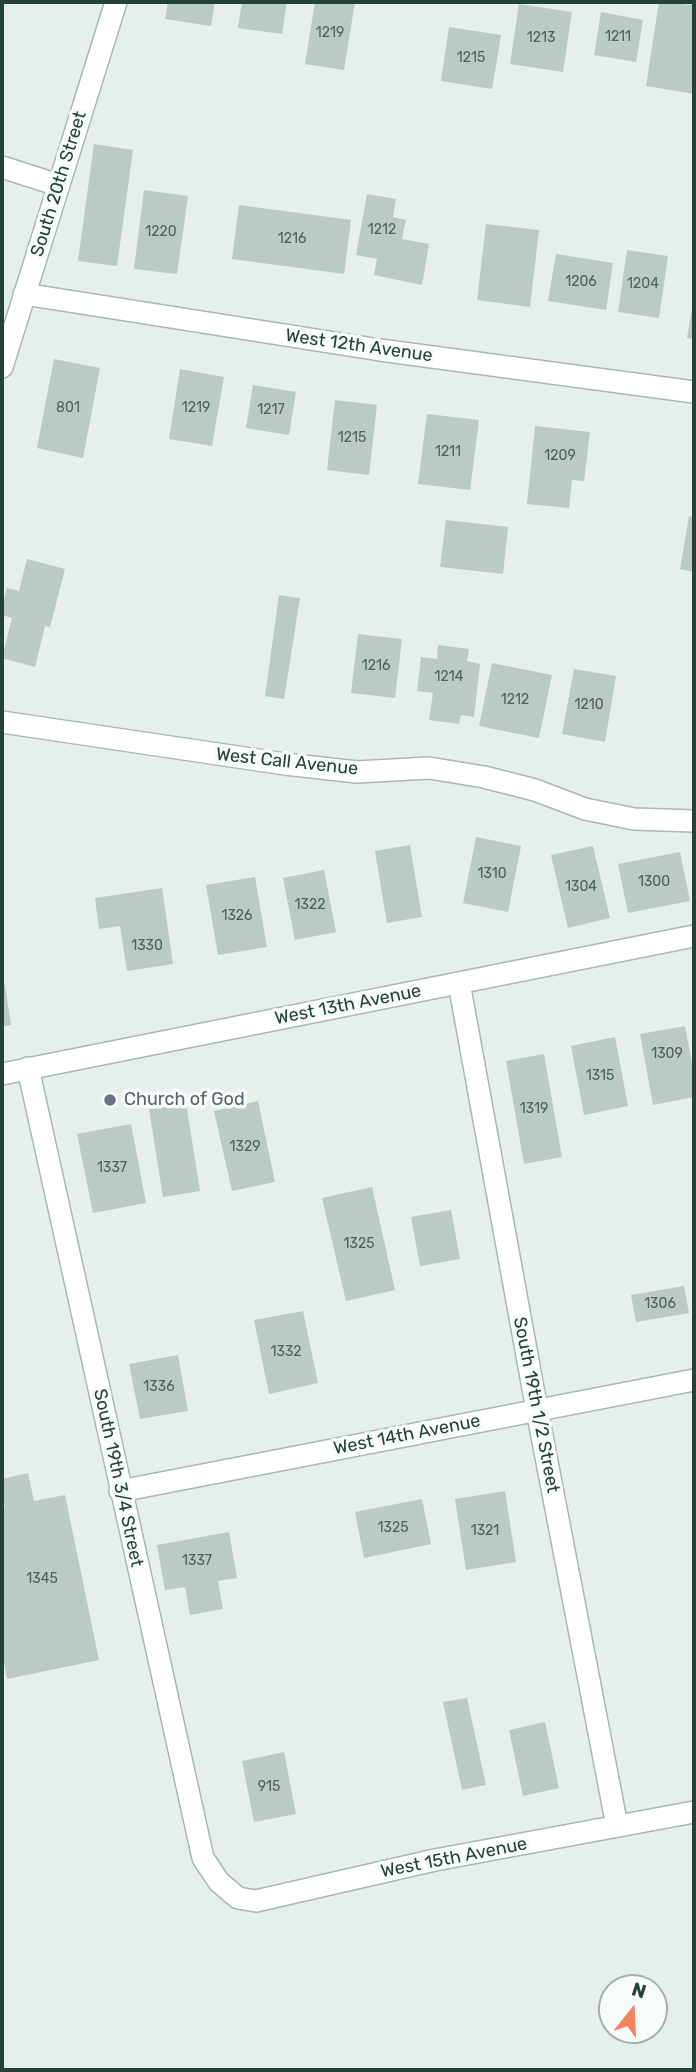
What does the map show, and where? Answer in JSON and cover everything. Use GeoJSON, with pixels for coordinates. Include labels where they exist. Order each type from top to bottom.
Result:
{"type":"FeatureCollection","features":[{"type":"Feature","properties":{"kind":"street","name":"South 20th Street"},"geometry":{"type":"LineString","coordinates":[[2,367],[116,2]]}},
{"type":"Feature","properties":{"kind":"street"},"geometry":{"type":"LineString","coordinates":[[2,167],[58,185]]}},
{"type":"Feature","properties":{"kind":"street","name":"West 12th Avenue"},"geometry":{"type":"LineString","coordinates":[[24,294],[380,350],[694,393]]}},
{"type":"Feature","properties":{"kind":"street","name":"West Call Avenue"},"geometry":{"type":"LineString","coordinates":[[2,722],[285,764],[357,772],[429,768],[484,777],[536,790],[584,809],[622,817],[694,821]]}},
{"type":"Feature","properties":{"kind":"street","name":"West 13th Avenue"},"geometry":{"type":"LineString","coordinates":[[2,1074],[694,936]]}},
{"type":"Feature","properties":{"kind":"street","name":"South 19th 1/2 Street"},"geometry":{"type":"LineString","coordinates":[[459,982],[617,1826]]}},
{"type":"Feature","properties":{"kind":"street","name":"South 19th 3/4 Street"},"geometry":{"type":"LineString","coordinates":[[28,1068],[203,1858],[219,1882]]}},
{"type":"Feature","properties":{"kind":"street","name":"West 14th Avenue"},"geometry":{"type":"LineString","coordinates":[[120,1491],[694,1380]]}},
{"type":"Feature","properties":{"kind":"street","name":"West 15th Avenue"},"geometry":{"type":"LineString","coordinates":[[219,1882],[238,1898],[256,1900],[435,1860],[694,1812]]}},
{"type":"Feature","properties":{"kind":"building"},"geometry":{"type":"Polygon","coordinates":[[[168,2],[215,2],[211,26],[165,19],[168,2]]]}},
{"type":"Feature","properties":{"kind":"building"},"geometry":{"type":"Polygon","coordinates":[[[242,2],[287,2],[282,34],[238,28],[242,2]]]}},
{"type":"Feature","properties":{"kind":"building"},"geometry":{"type":"Polygon","coordinates":[[[315,2],[355,2],[344,70],[305,64],[315,2]]]}},
{"type":"Feature","properties":{"kind":"building"},"geometry":{"type":"Polygon","coordinates":[[[659,2],[694,5],[694,94],[646,86],[659,2]]]}},
{"type":"Feature","properties":{"kind":"building"},"geometry":{"type":"Polygon","coordinates":[[[519,4],[572,12],[563,72],[510,64],[519,4]]]}},
{"type":"Feature","properties":{"kind":"building"},"geometry":{"type":"Polygon","coordinates":[[[601,12],[643,20],[636,62],[594,55],[601,12]]]}},
{"type":"Feature","properties":{"kind":"building"},"geometry":{"type":"Polygon","coordinates":[[[449,27],[501,35],[492,89],[441,81],[449,27]]]}},
{"type":"Feature","properties":{"kind":"building"},"geometry":{"type":"Polygon","coordinates":[[[94,144],[133,150],[117,266],[78,261],[94,144]]]}},
{"type":"Feature","properties":{"kind":"building"},"geometry":{"type":"Polygon","coordinates":[[[144,190],[188,196],[177,274],[134,269],[144,190]]]}},
{"type":"Feature","properties":{"kind":"building"},"geometry":{"type":"Polygon","coordinates":[[[367,194],[396,199],[393,217],[406,220],[402,239],[429,244],[422,285],[374,275],[377,259],[356,255],[367,194]]]}},
{"type":"Feature","properties":{"kind":"building"},"geometry":{"type":"Polygon","coordinates":[[[239,205],[351,220],[344,274],[232,259],[239,205]]]}},
{"type":"Feature","properties":{"kind":"building"},"geometry":{"type":"Polygon","coordinates":[[[486,224],[539,230],[530,307],[477,300],[486,224]]]}},
{"type":"Feature","properties":{"kind":"building"},"geometry":{"type":"Polygon","coordinates":[[[627,250],[668,256],[659,318],[618,312],[627,250]]]}},
{"type":"Feature","properties":{"kind":"building"},"geometry":{"type":"Polygon","coordinates":[[[556,254],[613,263],[606,310],[548,301],[556,254]]]}},
{"type":"Feature","properties":{"kind":"building"},"geometry":{"type":"Polygon","coordinates":[[[694,304],[694,339],[687,338],[694,304]]]}},
{"type":"Feature","properties":{"kind":"building"},"geometry":{"type":"Polygon","coordinates":[[[54,359],[100,368],[83,458],[37,448],[54,359]]]}},
{"type":"Feature","properties":{"kind":"building"},"geometry":{"type":"Polygon","coordinates":[[[180,369],[224,377],[212,446],[169,439],[180,369]]]}},
{"type":"Feature","properties":{"kind":"building"},"geometry":{"type":"Polygon","coordinates":[[[253,385],[296,392],[289,435],[246,428],[253,385]]]}},
{"type":"Feature","properties":{"kind":"building"},"geometry":{"type":"Polygon","coordinates":[[[335,400],[377,405],[369,475],[327,470],[335,400]]]}},
{"type":"Feature","properties":{"kind":"building"},"geometry":{"type":"Polygon","coordinates":[[[427,414],[479,420],[470,490],[418,484],[427,414]]]}},
{"type":"Feature","properties":{"kind":"building"},"geometry":{"type":"Polygon","coordinates":[[[535,426],[590,432],[584,481],[572,480],[569,508],[527,504],[535,426]]]}},
{"type":"Feature","properties":{"kind":"building"},"geometry":{"type":"Polygon","coordinates":[[[689,516],[694,517],[694,572],[680,569],[689,516]]]}},
{"type":"Feature","properties":{"kind":"building"},"geometry":{"type":"Polygon","coordinates":[[[446,520],[508,527],[503,574],[440,567],[446,520]]]}},
{"type":"Feature","properties":{"kind":"building"},"geometry":{"type":"Polygon","coordinates":[[[27,559],[65,569],[50,627],[45,626],[35,667],[2,658],[12,618],[2,615],[7,588],[19,591],[27,559]]]}},
{"type":"Feature","properties":{"kind":"building"},"geometry":{"type":"Polygon","coordinates":[[[279,595],[300,598],[284,699],[265,696],[279,595]]]}},
{"type":"Feature","properties":{"kind":"building"},"geometry":{"type":"Polygon","coordinates":[[[358,634],[402,639],[395,698],[351,693],[358,634]]]}},
{"type":"Feature","properties":{"kind":"building"},"geometry":{"type":"Polygon","coordinates":[[[438,645],[469,649],[467,661],[480,664],[474,717],[461,715],[459,724],[429,720],[433,693],[417,691],[421,657],[437,659],[438,645]]]}},
{"type":"Feature","properties":{"kind":"building"},"geometry":{"type":"Polygon","coordinates":[[[492,663],[552,675],[539,738],[479,726],[492,663]]]}},
{"type":"Feature","properties":{"kind":"building"},"geometry":{"type":"Polygon","coordinates":[[[574,669],[616,676],[605,742],[562,734],[574,669]]]}},
{"type":"Feature","properties":{"kind":"building"},"geometry":{"type":"Polygon","coordinates":[[[476,837],[521,846],[508,912],[463,903],[476,837]]]}},
{"type":"Feature","properties":{"kind":"building"},"geometry":{"type":"Polygon","coordinates":[[[410,845],[422,917],[387,923],[375,851],[410,845]]]}},
{"type":"Feature","properties":{"kind":"building"},"geometry":{"type":"Polygon","coordinates":[[[593,846],[610,918],[568,928],[551,855],[593,846]]]}},
{"type":"Feature","properties":{"kind":"building"},"geometry":{"type":"Polygon","coordinates":[[[680,852],[690,901],[628,913],[618,864],[680,852]]]}},
{"type":"Feature","properties":{"kind":"building"},"geometry":{"type":"Polygon","coordinates":[[[324,870],[336,932],[295,940],[283,878],[324,870]]]}},
{"type":"Feature","properties":{"kind":"building"},"geometry":{"type":"Polygon","coordinates":[[[255,877],[267,947],[218,955],[206,885],[255,877]]]}},
{"type":"Feature","properties":{"kind":"building"},"geometry":{"type":"Polygon","coordinates":[[[162,888],[173,964],[127,971],[120,926],[99,929],[95,898],[162,888]]]}},
{"type":"Feature","properties":{"kind":"building"},"geometry":{"type":"Polygon","coordinates":[[[2,985],[5,985],[11,1025],[2,1026],[2,985]]]}},
{"type":"Feature","properties":{"kind":"building"},"geometry":{"type":"Polygon","coordinates":[[[685,1026],[694,1074],[694,1097],[653,1105],[640,1034],[685,1026]]]}},
{"type":"Feature","properties":{"kind":"building"},"geometry":{"type":"Polygon","coordinates":[[[615,1037],[628,1106],[584,1115],[571,1046],[615,1037]]]}},
{"type":"Feature","properties":{"kind":"building"},"geometry":{"type":"Polygon","coordinates":[[[544,1054],[562,1157],[524,1164],[506,1061],[544,1054]]]}},
{"type":"Feature","properties":{"kind":"building"},"geometry":{"type":"Polygon","coordinates":[[[258,1101],[275,1182],[232,1191],[214,1111],[258,1101]]]}},
{"type":"Feature","properties":{"kind":"building"},"geometry":{"type":"Polygon","coordinates":[[[186,1103],[200,1191],[163,1197],[149,1109],[186,1103]]]}},
{"type":"Feature","properties":{"kind":"building"},"geometry":{"type":"Polygon","coordinates":[[[131,1124],[146,1203],[93,1213],[77,1134],[131,1124]]]}},
{"type":"Feature","properties":{"kind":"building"},"geometry":{"type":"Polygon","coordinates":[[[372,1187],[395,1290],[346,1301],[322,1198],[372,1187]]]}},
{"type":"Feature","properties":{"kind":"building"},"geometry":{"type":"Polygon","coordinates":[[[451,1210],[460,1259],[420,1266],[411,1217],[451,1210]]]}},
{"type":"Feature","properties":{"kind":"building"},"geometry":{"type":"Polygon","coordinates":[[[684,1286],[689,1313],[636,1322],[631,1295],[684,1286]]]}},
{"type":"Feature","properties":{"kind":"building"},"geometry":{"type":"Polygon","coordinates":[[[303,1311],[318,1383],[269,1394],[254,1320],[303,1311]]]}},
{"type":"Feature","properties":{"kind":"building"},"geometry":{"type":"Polygon","coordinates":[[[178,1355],[188,1411],[140,1419],[129,1364],[178,1355]]]}},
{"type":"Feature","properties":{"kind":"building"},"geometry":{"type":"Polygon","coordinates":[[[28,1473],[34,1501],[65,1495],[99,1660],[7,1679],[2,1651],[2,1508],[5,1507],[2,1479],[28,1473]]]}},
{"type":"Feature","properties":{"kind":"building"},"geometry":{"type":"Polygon","coordinates":[[[505,1491],[516,1562],[466,1570],[455,1499],[505,1491]]]}},
{"type":"Feature","properties":{"kind":"building"},"geometry":{"type":"Polygon","coordinates":[[[422,1499],[431,1544],[364,1558],[355,1512],[422,1499]]]}},
{"type":"Feature","properties":{"kind":"building"},"geometry":{"type":"Polygon","coordinates":[[[229,1532],[237,1578],[218,1581],[223,1609],[190,1615],[185,1587],[165,1590],[157,1545],[229,1532]]]}},
{"type":"Feature","properties":{"kind":"building"},"geometry":{"type":"Polygon","coordinates":[[[467,1698],[486,1785],[462,1790],[443,1702],[467,1698]]]}},
{"type":"Feature","properties":{"kind":"building"},"geometry":{"type":"Polygon","coordinates":[[[545,1722],[559,1788],[523,1796],[509,1730],[545,1722]]]}},
{"type":"Feature","properties":{"kind":"building"},"geometry":{"type":"Polygon","coordinates":[[[284,1752],[296,1814],[254,1822],[242,1761],[284,1752]]]}},
{"type":"Feature","properties":{"kind":"place","name":"Church of God"},"geometry":{"type":"Point","coordinates":[110,1100]}}]}
